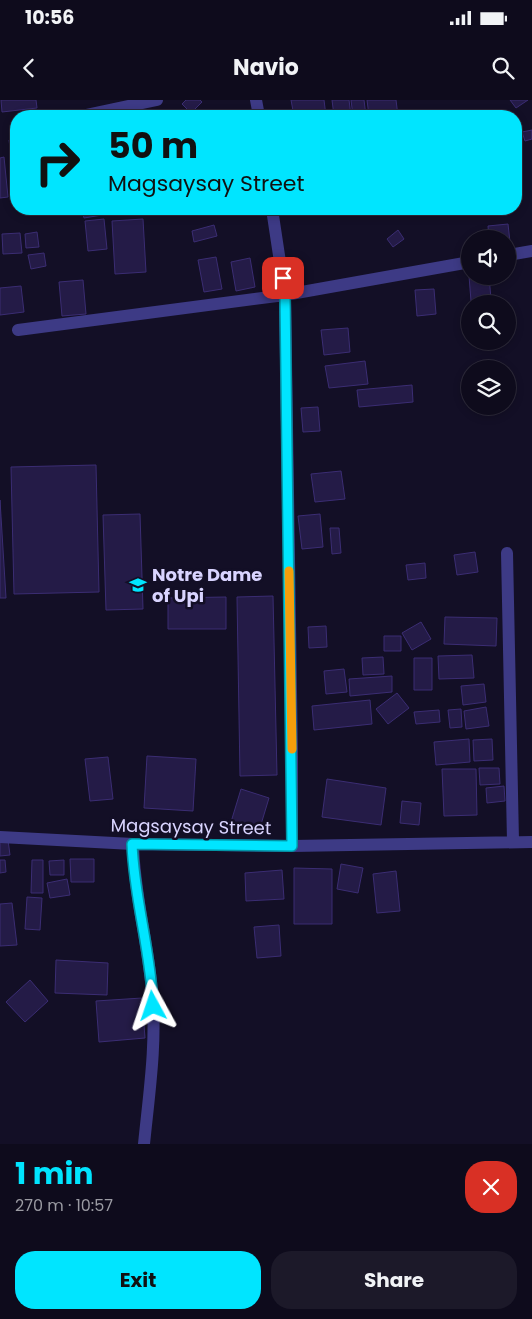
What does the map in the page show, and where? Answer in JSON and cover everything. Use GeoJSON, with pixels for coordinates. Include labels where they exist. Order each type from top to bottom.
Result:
{"type":"FeatureCollection","features":[{"type":"Feature","properties":{"kind":"street"},"geometry":{"type":"LineString","coordinates":[[110,110],[157,100]]}},
{"type":"Feature","properties":{"kind":"street"},"geometry":{"type":"LineString","coordinates":[[273,215],[285,295],[292,846]]}},
{"type":"Feature","properties":{"kind":"street"},"geometry":{"type":"LineString","coordinates":[[516,254],[532,251]]}},
{"type":"Feature","properties":{"kind":"street"},"geometry":{"type":"LineString","coordinates":[[18,330],[285,295],[461,264]]}},
{"type":"Feature","properties":{"kind":"street"},"geometry":{"type":"LineString","coordinates":[[507,554],[513,842]]}},
{"type":"Feature","properties":{"kind":"street","name":"Magsaysay Street"},"geometry":{"type":"LineString","coordinates":[[0,837],[132,844],[292,846],[532,842]]}},
{"type":"Feature","properties":{"kind":"street"},"geometry":{"type":"LineString","coordinates":[[132,844],[133,872],[153,1000],[153,1041],[144,1144]]}},
{"type":"Feature","properties":{"kind":"building"},"geometry":{"type":"Polygon","coordinates":[[[1,100],[36,100],[37,108],[2,112],[1,100]]]}},
{"type":"Feature","properties":{"kind":"building"},"geometry":{"type":"Polygon","coordinates":[[[186,100],[200,100],[202,102],[194,110],[188,110],[182,104],[186,100]]]}},
{"type":"Feature","properties":{"kind":"building"},"geometry":{"type":"Polygon","coordinates":[[[291,100],[324,100],[325,110],[293,110],[291,100]]]}},
{"type":"Feature","properties":{"kind":"building"},"geometry":{"type":"Polygon","coordinates":[[[332,100],[349,100],[350,110],[333,110],[332,100]]]}},
{"type":"Feature","properties":{"kind":"building"},"geometry":{"type":"Polygon","coordinates":[[[351,100],[364,100],[365,110],[352,110],[351,100]]]}},
{"type":"Feature","properties":{"kind":"building"},"geometry":{"type":"Polygon","coordinates":[[[367,100],[396,100],[397,110],[368,110],[367,100]]]}},
{"type":"Feature","properties":{"kind":"building"},"geometry":{"type":"Polygon","coordinates":[[[510,100],[528,100],[516,108],[510,100]]]}},
{"type":"Feature","properties":{"kind":"building"},"geometry":{"type":"Polygon","coordinates":[[[532,130],[532,139],[525,141],[522,132],[532,130]]]}},
{"type":"Feature","properties":{"kind":"building"},"geometry":{"type":"Polygon","coordinates":[[[4,157],[8,197],[0,198],[0,158],[4,157]]]}},
{"type":"Feature","properties":{"kind":"building"},"geometry":{"type":"Polygon","coordinates":[[[83,215],[102,215],[84,218],[83,215]]]}},
{"type":"Feature","properties":{"kind":"building"},"geometry":{"type":"Polygon","coordinates":[[[104,219],[107,249],[88,251],[85,221],[104,219]]]}},
{"type":"Feature","properties":{"kind":"building"},"geometry":{"type":"Polygon","coordinates":[[[143,219],[146,272],[115,274],[112,221],[143,219]]]}},
{"type":"Feature","properties":{"kind":"building"},"geometry":{"type":"Polygon","coordinates":[[[508,224],[509,230],[488,230],[488,226],[508,224]]]}},
{"type":"Feature","properties":{"kind":"building"},"geometry":{"type":"Polygon","coordinates":[[[214,225],[217,236],[194,242],[192,231],[214,225]]]}},
{"type":"Feature","properties":{"kind":"building"},"geometry":{"type":"Polygon","coordinates":[[[398,230],[404,239],[393,247],[387,239],[398,230]]]}},
{"type":"Feature","properties":{"kind":"building"},"geometry":{"type":"Polygon","coordinates":[[[37,232],[39,247],[26,248],[25,234],[37,232]]]}},
{"type":"Feature","properties":{"kind":"building"},"geometry":{"type":"Polygon","coordinates":[[[20,233],[22,253],[3,254],[2,234],[20,233]]]}},
{"type":"Feature","properties":{"kind":"building"},"geometry":{"type":"Polygon","coordinates":[[[44,253],[46,266],[31,269],[28,255],[44,253]]]}},
{"type":"Feature","properties":{"kind":"building"},"geometry":{"type":"Polygon","coordinates":[[[216,257],[222,289],[204,292],[198,260],[216,257]]]}},
{"type":"Feature","properties":{"kind":"building"},"geometry":{"type":"Polygon","coordinates":[[[250,258],[255,287],[236,291],[231,262],[250,258]]]}},
{"type":"Feature","properties":{"kind":"building"},"geometry":{"type":"Polygon","coordinates":[[[83,280],[86,314],[62,316],[59,282],[83,280]]]}},
{"type":"Feature","properties":{"kind":"building"},"geometry":{"type":"Polygon","coordinates":[[[470,285],[490,285],[491,295],[471,295],[470,285]]]}},
{"type":"Feature","properties":{"kind":"building"},"geometry":{"type":"Polygon","coordinates":[[[21,286],[24,312],[0,315],[0,288],[21,286]]]}},
{"type":"Feature","properties":{"kind":"building"},"geometry":{"type":"Polygon","coordinates":[[[434,289],[436,314],[417,316],[415,290],[434,289]]]}},
{"type":"Feature","properties":{"kind":"building"},"geometry":{"type":"Polygon","coordinates":[[[348,328],[350,352],[324,355],[321,330],[348,328]]]}},
{"type":"Feature","properties":{"kind":"building"},"geometry":{"type":"Polygon","coordinates":[[[365,361],[368,384],[329,388],[325,366],[365,361]]]}},
{"type":"Feature","properties":{"kind":"building"},"geometry":{"type":"Polygon","coordinates":[[[412,385],[413,402],[359,407],[357,390],[412,385]]]}},
{"type":"Feature","properties":{"kind":"building"},"geometry":{"type":"Polygon","coordinates":[[[318,407],[320,431],[303,432],[301,408],[318,407]]]}},
{"type":"Feature","properties":{"kind":"building"},"geometry":{"type":"Polygon","coordinates":[[[96,465],[99,592],[14,594],[11,467],[96,465]]]}},
{"type":"Feature","properties":{"kind":"building"},"geometry":{"type":"Polygon","coordinates":[[[341,471],[345,499],[315,502],[311,474],[341,471]]]}},
{"type":"Feature","properties":{"kind":"building"},"geometry":{"type":"Polygon","coordinates":[[[0,500],[6,598],[0,598],[0,500]]]}},
{"type":"Feature","properties":{"kind":"building"},"geometry":{"type":"Polygon","coordinates":[[[140,514],[143,609],[106,610],[103,515],[140,514]]]}},
{"type":"Feature","properties":{"kind":"building"},"geometry":{"type":"Polygon","coordinates":[[[320,514],[323,547],[302,549],[298,516],[320,514]]]}},
{"type":"Feature","properties":{"kind":"building"},"geometry":{"type":"Polygon","coordinates":[[[330,528],[339,528],[341,553],[332,554],[330,528]]]}},
{"type":"Feature","properties":{"kind":"building"},"geometry":{"type":"Polygon","coordinates":[[[475,552],[478,572],[457,575],[454,555],[475,552]]]}},
{"type":"Feature","properties":{"kind":"building"},"geometry":{"type":"Polygon","coordinates":[[[425,563],[426,578],[408,580],[406,565],[425,563]]]}},
{"type":"Feature","properties":{"kind":"building"},"geometry":{"type":"Polygon","coordinates":[[[273,596],[277,775],[240,776],[237,597],[273,596]]]}},
{"type":"Feature","properties":{"kind":"building"},"geometry":{"type":"Polygon","coordinates":[[[226,597],[226,629],[168,629],[168,598],[226,597]]]}},
{"type":"Feature","properties":{"kind":"building"},"geometry":{"type":"Polygon","coordinates":[[[445,617],[497,618],[496,646],[444,644],[445,617]]]}},
{"type":"Feature","properties":{"kind":"building"},"geometry":{"type":"Polygon","coordinates":[[[421,622],[431,639],[412,650],[402,633],[421,622]]]}},
{"type":"Feature","properties":{"kind":"building"},"geometry":{"type":"Polygon","coordinates":[[[326,626],[327,647],[309,648],[308,627],[326,626]]]}},
{"type":"Feature","properties":{"kind":"building"},"geometry":{"type":"Polygon","coordinates":[[[384,636],[401,636],[401,651],[384,651],[384,636]]]}},
{"type":"Feature","properties":{"kind":"building"},"geometry":{"type":"Polygon","coordinates":[[[472,655],[474,678],[439,679],[438,656],[472,655]]]}},
{"type":"Feature","properties":{"kind":"building"},"geometry":{"type":"Polygon","coordinates":[[[383,657],[384,674],[363,675],[362,658],[383,657]]]}},
{"type":"Feature","properties":{"kind":"building"},"geometry":{"type":"Polygon","coordinates":[[[414,658],[432,658],[432,690],[414,690],[414,658]]]}},
{"type":"Feature","properties":{"kind":"building"},"geometry":{"type":"Polygon","coordinates":[[[344,669],[347,692],[326,694],[324,671],[344,669]]]}},
{"type":"Feature","properties":{"kind":"building"},"geometry":{"type":"Polygon","coordinates":[[[392,676],[392,692],[350,696],[349,679],[392,676]]]}},
{"type":"Feature","properties":{"kind":"building"},"geometry":{"type":"Polygon","coordinates":[[[484,684],[486,702],[463,705],[461,686],[484,684]]]}},
{"type":"Feature","properties":{"kind":"building"},"geometry":{"type":"Polygon","coordinates":[[[397,693],[409,708],[388,724],[376,709],[397,693]]]}},
{"type":"Feature","properties":{"kind":"building"},"geometry":{"type":"Polygon","coordinates":[[[370,700],[372,724],[314,730],[312,706],[370,700]]]}},
{"type":"Feature","properties":{"kind":"building"},"geometry":{"type":"Polygon","coordinates":[[[486,707],[489,726],[466,729],[464,711],[486,707]]]}},
{"type":"Feature","properties":{"kind":"building"},"geometry":{"type":"Polygon","coordinates":[[[461,709],[462,727],[450,728],[448,710],[461,709]]]}},
{"type":"Feature","properties":{"kind":"building"},"geometry":{"type":"Polygon","coordinates":[[[439,710],[440,722],[416,724],[414,712],[439,710]]]}},
{"type":"Feature","properties":{"kind":"building"},"geometry":{"type":"Polygon","coordinates":[[[469,739],[470,762],[436,765],[434,742],[469,739]]]}},
{"type":"Feature","properties":{"kind":"building"},"geometry":{"type":"Polygon","coordinates":[[[492,739],[493,760],[474,761],[473,740],[492,739]]]}},
{"type":"Feature","properties":{"kind":"building"},"geometry":{"type":"Polygon","coordinates":[[[147,756],[196,759],[193,811],[144,808],[147,756]]]}},
{"type":"Feature","properties":{"kind":"building"},"geometry":{"type":"Polygon","coordinates":[[[108,757],[113,799],[90,801],[85,759],[108,757]]]}},
{"type":"Feature","properties":{"kind":"building"},"geometry":{"type":"Polygon","coordinates":[[[479,768],[499,768],[500,784],[480,785],[479,768]]]}},
{"type":"Feature","properties":{"kind":"building"},"geometry":{"type":"Polygon","coordinates":[[[442,769],[476,769],[477,815],[444,816],[442,769]]]}},
{"type":"Feature","properties":{"kind":"building"},"geometry":{"type":"Polygon","coordinates":[[[327,779],[386,788],[381,825],[322,817],[327,779]]]}},
{"type":"Feature","properties":{"kind":"building"},"geometry":{"type":"Polygon","coordinates":[[[504,786],[505,801],[487,803],[486,788],[504,786]]]}},
{"type":"Feature","properties":{"kind":"building"},"geometry":{"type":"Polygon","coordinates":[[[241,789],[269,798],[259,831],[231,822],[241,789]]]}},
{"type":"Feature","properties":{"kind":"building"},"geometry":{"type":"Polygon","coordinates":[[[402,801],[421,803],[419,825],[400,823],[402,801]]]}},
{"type":"Feature","properties":{"kind":"building"},"geometry":{"type":"Polygon","coordinates":[[[8,840],[10,855],[0,856],[0,841],[8,840]]]}},
{"type":"Feature","properties":{"kind":"building"},"geometry":{"type":"Polygon","coordinates":[[[70,859],[94,859],[94,882],[71,882],[70,859]]]}},
{"type":"Feature","properties":{"kind":"building"},"geometry":{"type":"Polygon","coordinates":[[[0,860],[5,860],[6,872],[0,873],[0,860]]]}},
{"type":"Feature","properties":{"kind":"building"},"geometry":{"type":"Polygon","coordinates":[[[32,860],[43,860],[43,893],[31,893],[32,860]]]}},
{"type":"Feature","properties":{"kind":"building"},"geometry":{"type":"Polygon","coordinates":[[[64,860],[64,875],[50,875],[49,861],[64,860]]]}},
{"type":"Feature","properties":{"kind":"building"},"geometry":{"type":"Polygon","coordinates":[[[341,864],[363,868],[358,893],[337,889],[341,864]]]}},
{"type":"Feature","properties":{"kind":"building"},"geometry":{"type":"Polygon","coordinates":[[[294,868],[332,869],[332,924],[294,924],[294,868]]]}},
{"type":"Feature","properties":{"kind":"building"},"geometry":{"type":"Polygon","coordinates":[[[282,870],[284,899],[246,901],[245,873],[282,870]]]}},
{"type":"Feature","properties":{"kind":"building"},"geometry":{"type":"Polygon","coordinates":[[[396,871],[400,911],[377,913],[373,874],[396,871]]]}},
{"type":"Feature","properties":{"kind":"building"},"geometry":{"type":"Polygon","coordinates":[[[67,879],[70,895],[50,898],[47,883],[67,879]]]}},
{"type":"Feature","properties":{"kind":"building"},"geometry":{"type":"Polygon","coordinates":[[[27,897],[42,898],[40,930],[25,929],[27,897]]]}},
{"type":"Feature","properties":{"kind":"building"},"geometry":{"type":"Polygon","coordinates":[[[12,903],[17,945],[0,946],[0,904],[12,903]]]}},
{"type":"Feature","properties":{"kind":"building"},"geometry":{"type":"Polygon","coordinates":[[[279,925],[281,956],[257,958],[254,927],[279,925]]]}},
{"type":"Feature","properties":{"kind":"building"},"geometry":{"type":"Polygon","coordinates":[[[56,960],[108,963],[107,995],[55,993],[56,960]]]}},
{"type":"Feature","properties":{"kind":"building"},"geometry":{"type":"Polygon","coordinates":[[[30,980],[48,1001],[25,1022],[6,1002],[30,980]]]}},
{"type":"Feature","properties":{"kind":"building"},"geometry":{"type":"Polygon","coordinates":[[[142,998],[145,1038],[99,1042],[96,1001],[142,998]]]}},
{"type":"Feature","properties":{"kind":"slow traffic"},"geometry":{"type":"LineString","coordinates":[[289,571],[292,749]]}},
{"type":"Feature","properties":{"kind":"place","name":"Notre Dame of Upi"},"geometry":{"type":"Point","coordinates":[138,585]}},
{"type":"Feature","properties":{"kind":"route"},"geometry":{"type":"LineString","coordinates":[[153,1006],[133,872],[132,844],[292,846],[285,295],[283,278]]}}]}
